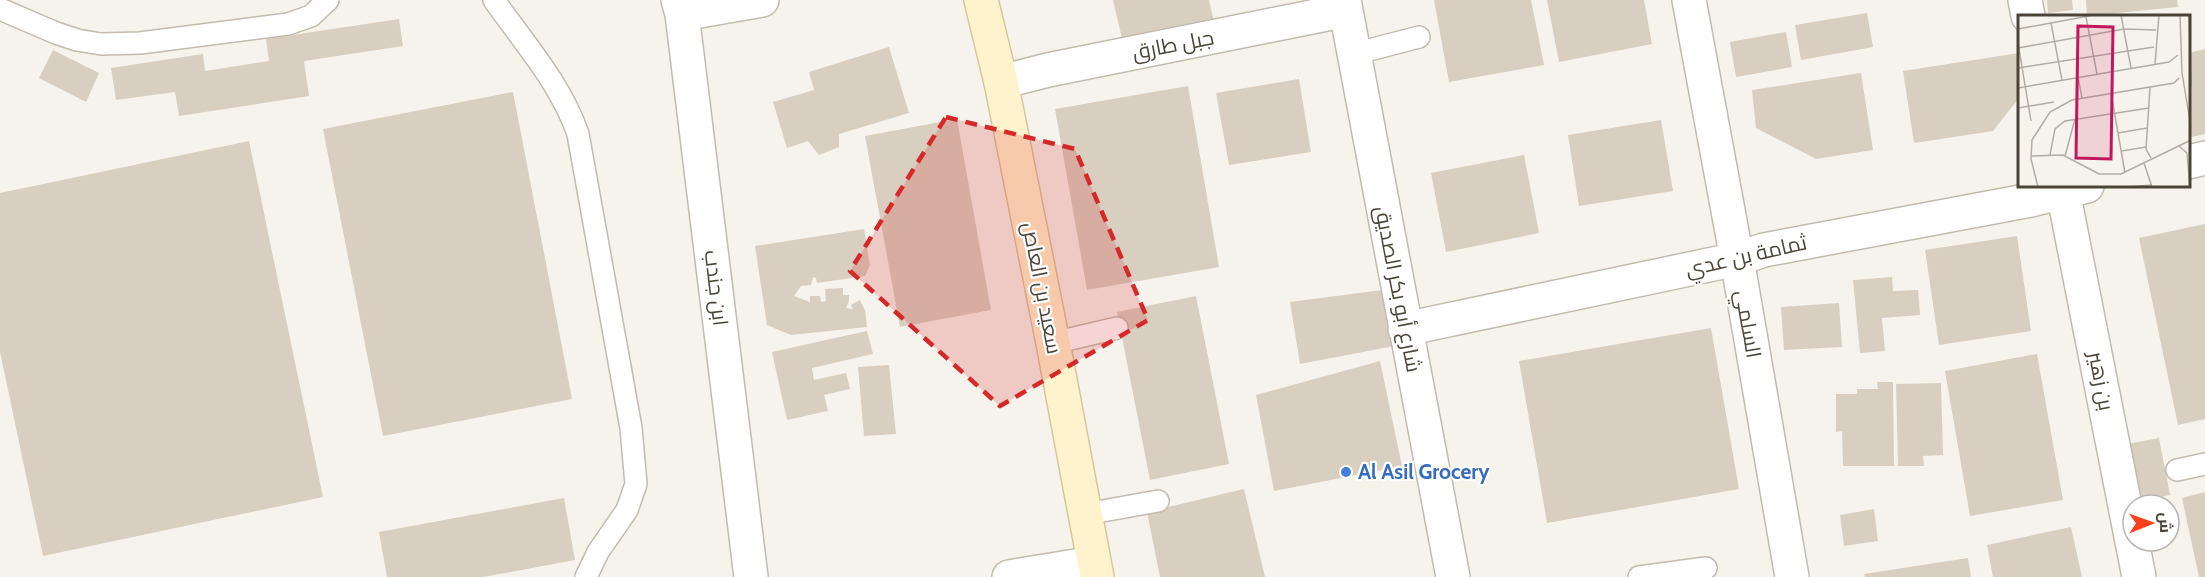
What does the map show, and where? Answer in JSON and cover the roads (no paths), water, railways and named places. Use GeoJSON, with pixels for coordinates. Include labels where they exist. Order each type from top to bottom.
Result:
{"type":"FeatureCollection","features":[{"type":"Feature","properties":{"kind":"street"},"geometry":{"type":"LineString","coordinates":[[680,7],[762,0]]}},
{"type":"Feature","properties":{"kind":"street","name":"سعيد بن العاص"},"geometry":{"type":"LineString","coordinates":[[981,0],[1053,343],[1096,570]]}},
{"type":"Feature","properties":{"kind":"street","name":"السلمي"},"geometry":{"type":"LineString","coordinates":[[1689,0],[1792,577]]}},
{"type":"Feature","properties":{"kind":"street"},"geometry":{"type":"LineString","coordinates":[[2025,0],[2028,15]]}},
{"type":"Feature","properties":{"kind":"street","name":"جبل طارق"},"geometry":{"type":"LineString","coordinates":[[1000,82],[1345,5]]}},
{"type":"Feature","properties":{"kind":"street","name":"شارع أبو بكر الصديق"},"geometry":{"type":"LineString","coordinates":[[1345,5],[1453,577]]}},
{"type":"Feature","properties":{"kind":"street","name":"ابن جندب"},"geometry":{"type":"LineString","coordinates":[[680,7],[752,577]]}},
{"type":"Feature","properties":{"kind":"street"},"geometry":{"type":"LineString","coordinates":[[2190,162],[2205,158]]}},
{"type":"Feature","properties":{"kind":"street","name":"ثمامة بن عدي"},"geometry":{"type":"LineString","coordinates":[[1405,329],[1737,259],[1764,250],[2031,200],[2071,188]]}},
{"type":"Feature","properties":{"kind":"street","name":"بن زهير"},"geometry":{"type":"LineString","coordinates":[[2071,188],[2139,577]]}},
{"type":"Feature","properties":{"kind":"street"},"geometry":{"type":"LineString","coordinates":[[1009,577],[1096,570]]}},
{"type":"Feature","properties":{"kind":"lane"},"geometry":{"type":"LineString","coordinates":[[0,9],[77,40],[101,44],[140,44],[288,24],[311,16],[328,0]]}},
{"type":"Feature","properties":{"kind":"lane"},"geometry":{"type":"LineString","coordinates":[[494,0],[559,91],[570,111],[578,134],[631,428],[636,484],[627,510],[598,552],[586,577]]}},
{"type":"Feature","properties":{"kind":"lane"},"geometry":{"type":"LineString","coordinates":[[1354,54],[1419,37]]}},
{"type":"Feature","properties":{"kind":"lane"},"geometry":{"type":"LineString","coordinates":[[1053,343],[1117,328]]}},
{"type":"Feature","properties":{"kind":"lane"},"geometry":{"type":"LineString","coordinates":[[2177,470],[2205,464]]}},
{"type":"Feature","properties":{"kind":"lane"},"geometry":{"type":"LineString","coordinates":[[1086,514],[1158,501]]}},
{"type":"Feature","properties":{"kind":"lane"},"geometry":{"type":"LineString","coordinates":[[1639,577],[1706,568]]}},
{"type":"Feature","properties":{"kind":"place","name":"Al Asil Grocery"},"geometry":{"type":"Point","coordinates":[1346,472]}}]}
